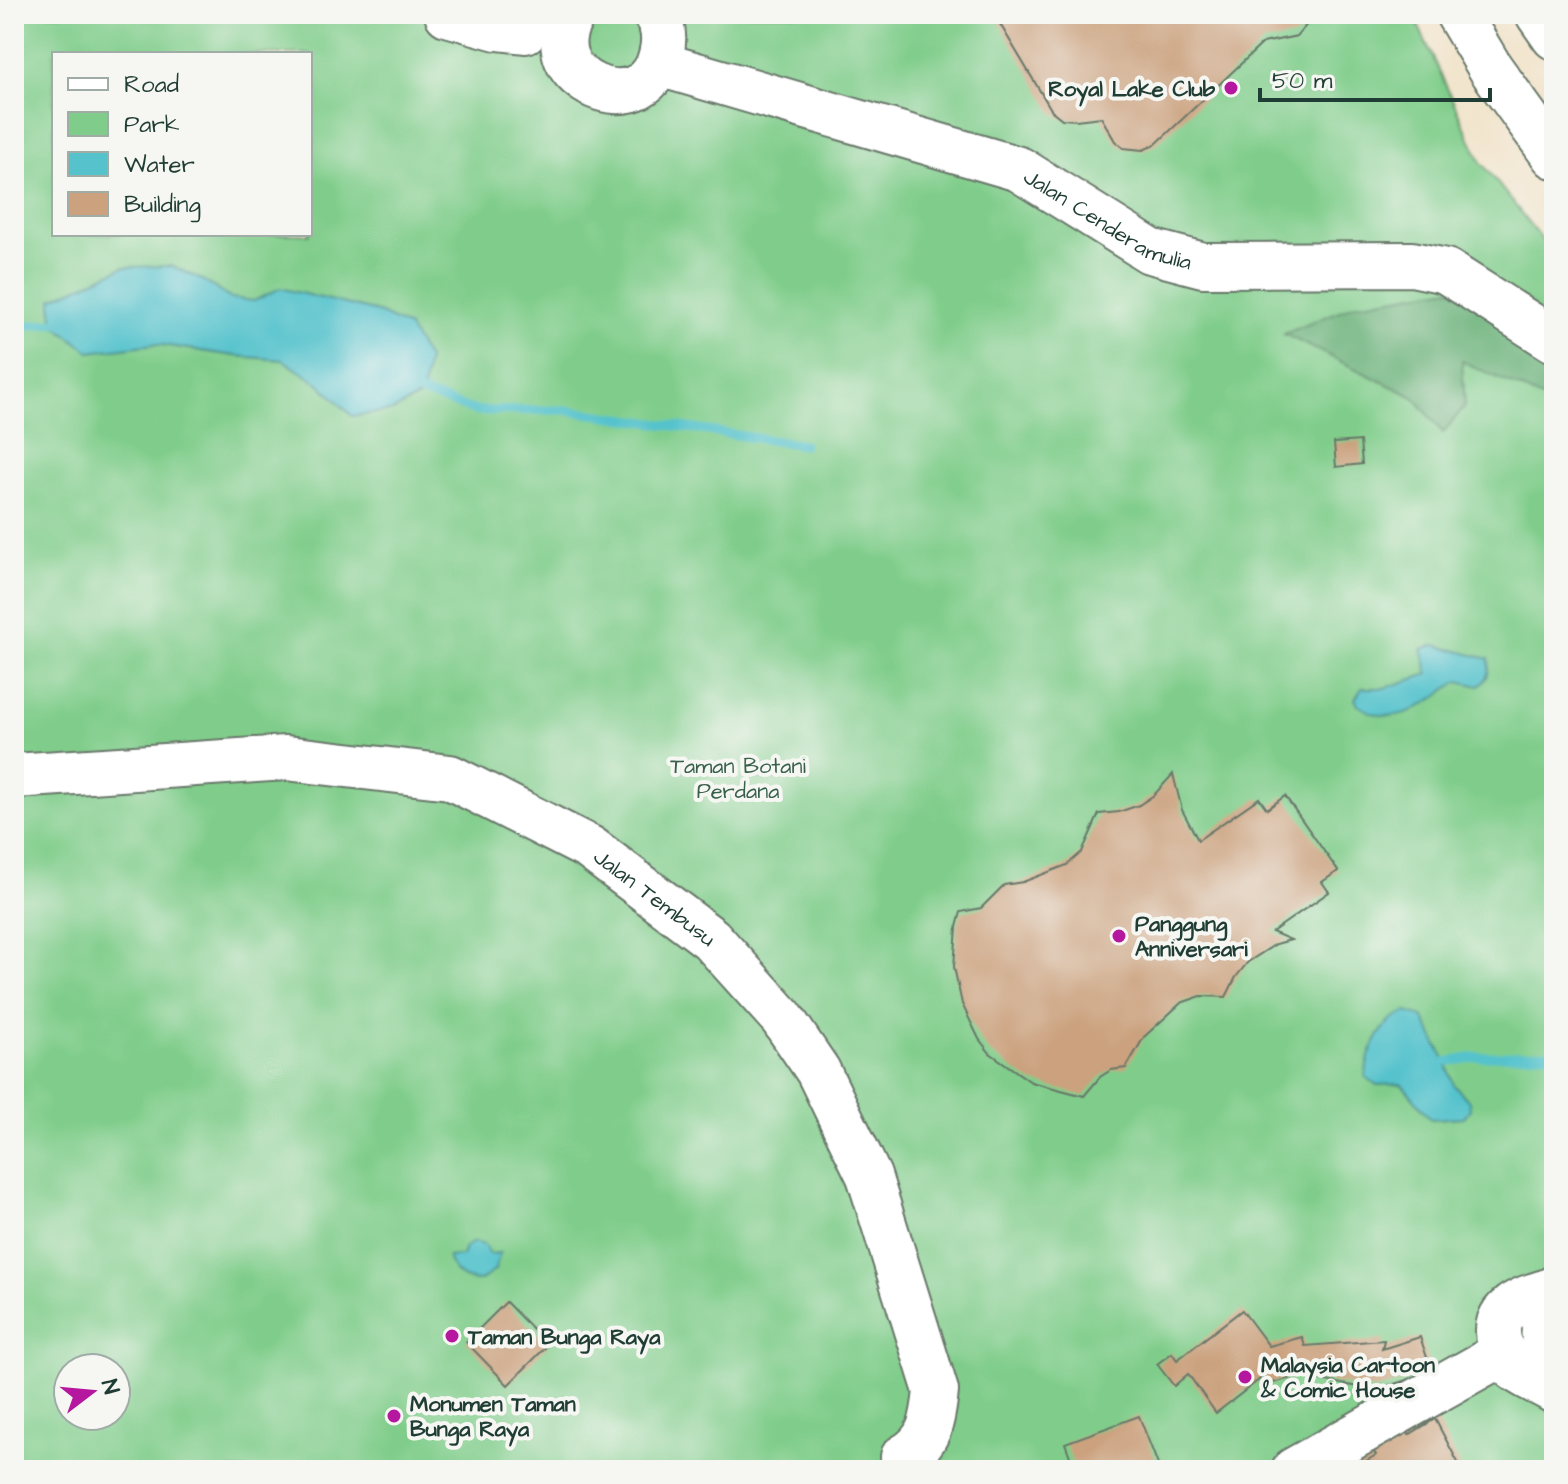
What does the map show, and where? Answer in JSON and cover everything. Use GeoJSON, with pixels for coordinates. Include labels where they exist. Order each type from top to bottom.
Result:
{"type":"FeatureCollection","features":[{"type":"Feature","properties":{"kind":"street"},"geometry":{"type":"LineString","coordinates":[[447,14],[497,28],[525,31]]}},
{"type":"Feature","properties":{"kind":"street"},"geometry":{"type":"LineString","coordinates":[[573,14],[564,37],[569,64],[588,85],[614,92],[641,84],[659,64],[664,43],[660,21],[655,14]]}},
{"type":"Feature","properties":{"kind":"street"},"geometry":{"type":"LineString","coordinates":[[1458,14],[1491,69],[1554,156]]}},
{"type":"Feature","properties":{"kind":"street"},"geometry":{"type":"LineString","coordinates":[[1538,14],[1554,37]]}},
{"type":"Feature","properties":{"kind":"street","name":"Jalan Cenderamulia"},"geometry":{"type":"LineString","coordinates":[[659,64],[1019,169],[1150,251],[1203,265],[1412,264],[1446,271],[1554,340]]}},
{"type":"Feature","properties":{"kind":"street","name":"Jalan Tembusu"},"geometry":{"type":"LineString","coordinates":[[14,776],[286,758],[450,777],[590,848],[666,904],[711,939],[782,1018],[818,1071],[869,1176],[936,1391],[932,1424],[926,1438],[914,1452],[903,1457],[908,1470]]}},
{"type":"Feature","properties":{"kind":"street"},"geometry":{"type":"LineString","coordinates":[[1553,1289],[1510,1305],[1500,1317],[1498,1336],[1509,1364],[1554,1391]]}},
{"type":"Feature","properties":{"kind":"street"},"geometry":{"type":"LineString","coordinates":[[1553,1289],[1543,1326],[1545,1360],[1554,1384]]}},
{"type":"Feature","properties":{"kind":"street"},"geometry":{"type":"LineString","coordinates":[[1294,1470],[1503,1353]]}},
{"type":"Feature","properties":{"kind":"green space","name":"Taman Botani Perdana"},"geometry":{"type":"Polygon","coordinates":[[[14,14],[1413,14],[1481,162],[1554,255],[1554,1470],[14,1470],[14,14]]]}},
{"type":"Feature","properties":{"kind":"green space"},"geometry":{"type":"Polygon","coordinates":[[[1450,288],[1554,359],[1554,404],[1462,361],[1465,406],[1443,433],[1414,397],[1284,334],[1356,304],[1450,288]]]}},
{"type":"Feature","properties":{"kind":"water"},"geometry":{"type":"Polygon","coordinates":[[[172,266],[230,298],[254,301],[280,288],[374,311],[408,327],[428,359],[422,395],[393,411],[352,416],[321,385],[283,360],[155,344],[90,352],[53,324],[52,299],[123,267],[172,266]]]}},
{"type":"Feature","properties":{"kind":"water"},"geometry":{"type":"Polygon","coordinates":[[[1435,645],[1489,659],[1489,671],[1484,681],[1479,686],[1459,681],[1423,705],[1398,715],[1372,713],[1358,705],[1355,699],[1362,688],[1385,688],[1429,674],[1422,649],[1435,645]]]}},
{"type":"Feature","properties":{"kind":"water"},"geometry":{"type":"Polygon","coordinates":[[[1407,1012],[1423,1017],[1454,1085],[1469,1101],[1470,1109],[1464,1117],[1431,1119],[1402,1084],[1377,1085],[1366,1077],[1369,1057],[1383,1029],[1407,1012]]]}},
{"type":"Feature","properties":{"kind":"water"},"geometry":{"type":"Polygon","coordinates":[[[474,1242],[484,1245],[489,1254],[500,1253],[495,1270],[480,1281],[460,1275],[448,1257],[462,1256],[465,1247],[474,1242]]]}},
{"type":"Feature","properties":{"kind":"building"},"geometry":{"type":"Polygon","coordinates":[[[994,14],[1311,14],[1309,22],[1297,36],[1263,43],[1155,145],[1143,150],[1123,148],[1115,141],[1101,117],[1062,119],[1052,111],[994,14]]]}},
{"type":"Feature","properties":{"kind":"building"},"geometry":{"type":"Polygon","coordinates":[[[1360,441],[1362,464],[1336,467],[1334,443],[1360,441]]]}},
{"type":"Feature","properties":{"kind":"building","name":"Panggung Anniversari"},"geometry":{"type":"Polygon","coordinates":[[[1173,774],[1182,810],[1198,840],[1259,798],[1267,809],[1285,796],[1338,871],[1322,882],[1329,892],[1272,932],[1291,940],[1276,944],[1248,962],[1226,997],[1201,996],[1181,1003],[1144,1037],[1126,1068],[1111,1070],[1100,1077],[1084,1096],[1031,1082],[990,1053],[979,1039],[962,1004],[954,967],[961,912],[981,908],[1004,885],[1023,882],[1067,865],[1082,852],[1099,814],[1119,812],[1139,805],[1154,795],[1173,774]]]}},
{"type":"Feature","properties":{"kind":"building"},"geometry":{"type":"Polygon","coordinates":[[[506,1302],[548,1345],[508,1385],[466,1342],[506,1302]]]}},
{"type":"Feature","properties":{"kind":"building"},"geometry":{"type":"Polygon","coordinates":[[[1242,1310],[1269,1346],[1302,1337],[1305,1346],[1384,1340],[1382,1349],[1420,1337],[1432,1372],[1375,1390],[1309,1378],[1309,1373],[1266,1385],[1264,1376],[1216,1413],[1188,1374],[1174,1386],[1157,1364],[1172,1353],[1177,1360],[1242,1310]]]}},
{"type":"Feature","properties":{"kind":"building"},"geometry":{"type":"Polygon","coordinates":[[[1139,1416],[1160,1470],[1075,1470],[1065,1443],[1139,1416]]]}},
{"type":"Feature","properties":{"kind":"building"},"geometry":{"type":"Polygon","coordinates":[[[1435,1419],[1462,1470],[1351,1470],[1376,1455],[1370,1446],[1404,1427],[1409,1435],[1435,1419]]]}},
{"type":"Feature","properties":{"kind":"waterway"},"geometry":{"type":"LineString","coordinates":[[14,327],[63,322]]}},
{"type":"Feature","properties":{"kind":"waterway"},"geometry":{"type":"LineString","coordinates":[[413,390],[476,411],[565,410],[804,445]]}},
{"type":"Feature","properties":{"kind":"waterway"},"geometry":{"type":"LineString","coordinates":[[1446,1062],[1476,1057],[1554,1053]]}},
{"type":"Feature","properties":{"kind":"place","name":"Royal Lake Club"},"geometry":{"type":"Point","coordinates":[1231,88]}},
{"type":"Feature","properties":{"kind":"place","name":"Panggung Anniversari"},"geometry":{"type":"Point","coordinates":[1119,936]}},
{"type":"Feature","properties":{"kind":"place","name":"Taman Bunga Raya"},"geometry":{"type":"Point","coordinates":[452,1336]}},
{"type":"Feature","properties":{"kind":"place","name":"Malaysia Cartoon & Comic House"},"geometry":{"type":"Point","coordinates":[1245,1377]}},
{"type":"Feature","properties":{"kind":"place","name":"Monumen Taman Bunga Raya"},"geometry":{"type":"Point","coordinates":[394,1416]}}]}
